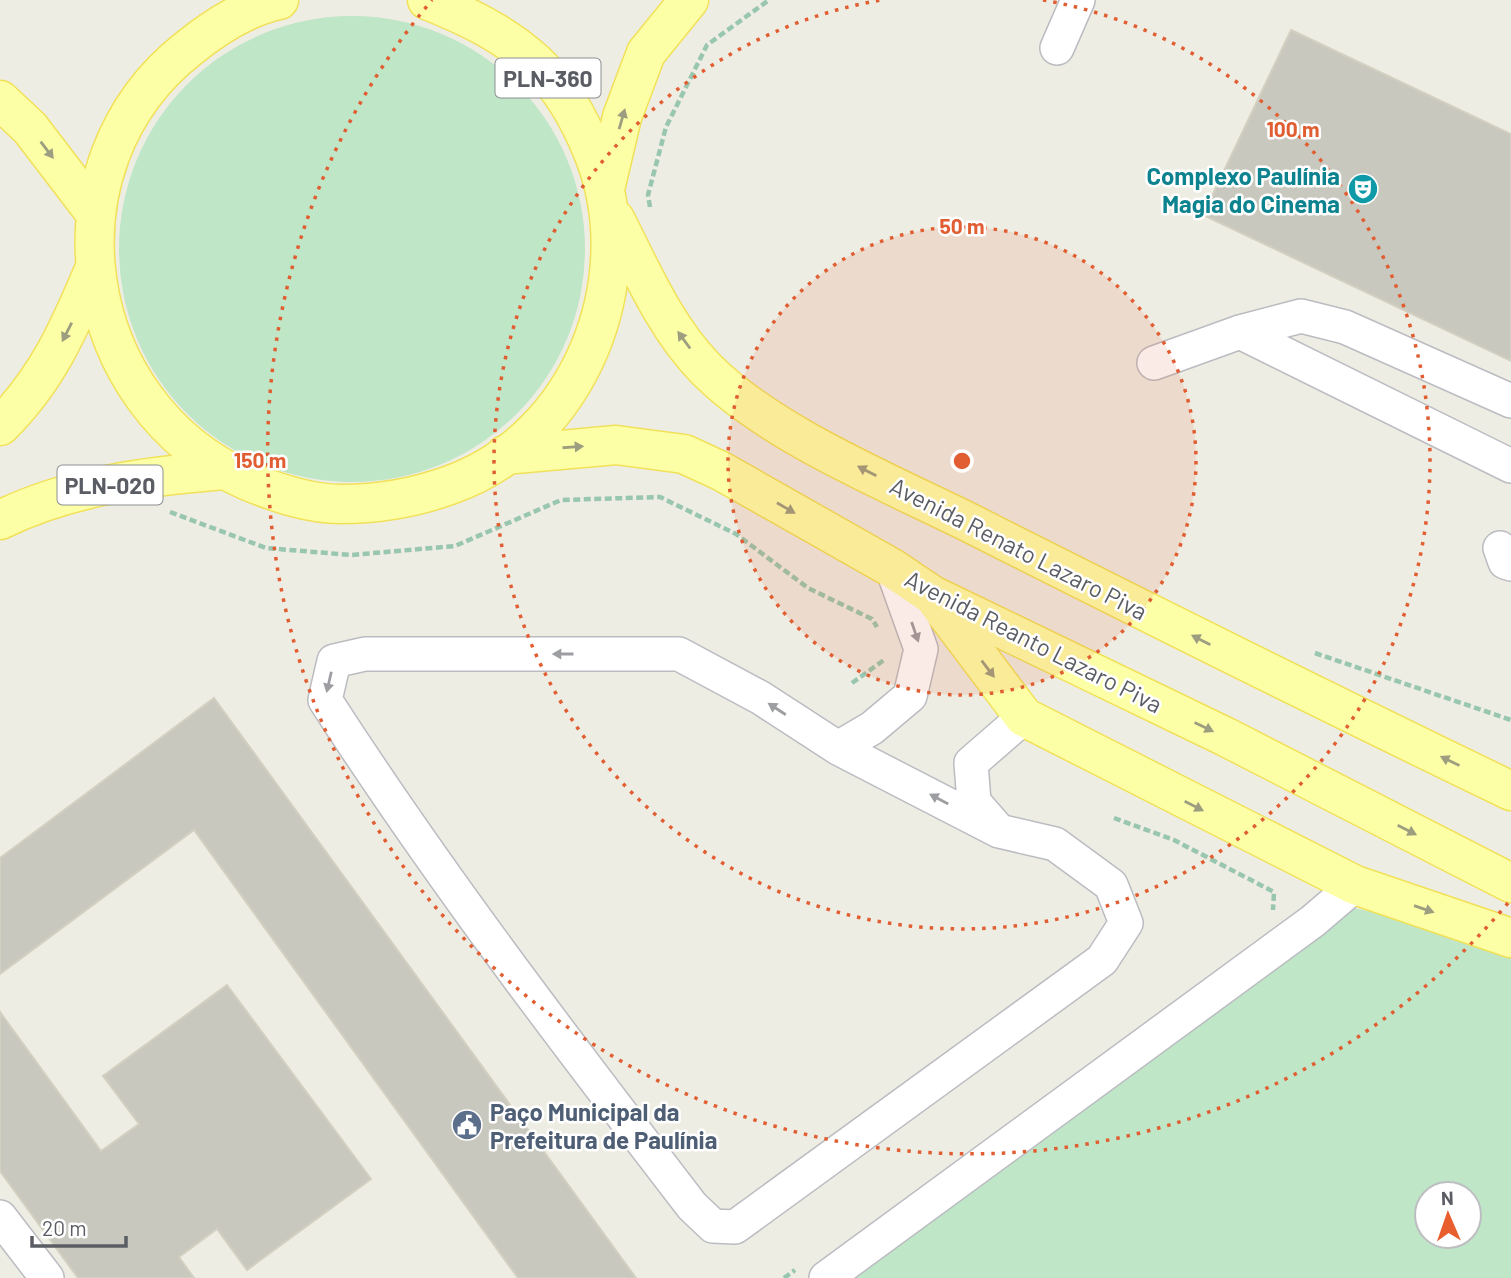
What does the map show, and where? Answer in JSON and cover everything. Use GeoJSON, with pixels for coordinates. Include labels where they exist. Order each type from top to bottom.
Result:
{"type":"FeatureCollection","features":[{"type":"Feature","properties":{"kind":"main road","name":"PLN-360"},"geometry":{"type":"LineString","coordinates":[[262,1],[215,27],[170,62],[134,107],[109,158],[95,214],[94,270],[107,330],[134,386],[174,434],[224,470],[279,494],[337,504],[384,501],[453,484],[505,455],[547,418],[580,372],[601,320],[612,265],[608,197],[580,120],[537,64],[481,21],[427,0]]}},
{"type":"Feature","properties":{"kind":"main road"},"geometry":{"type":"LineString","coordinates":[[608,197],[622,117],[646,53],[689,0]]}},
{"type":"Feature","properties":{"kind":"main road"},"geometry":{"type":"LineString","coordinates":[[0,100],[30,128],[95,214]]}},
{"type":"Feature","properties":{"kind":"main road","name":"Avenida Renato Lazaro Piva"},"geometry":{"type":"LineString","coordinates":[[608,197],[664,313],[704,368],[747,405],[831,453],[1240,660],[1511,790]]}},
{"type":"Feature","properties":{"kind":"main road"},"geometry":{"type":"LineString","coordinates":[[0,425],[42,379],[69,328],[94,270]]}},
{"type":"Feature","properties":{"kind":"main road","name":"Avenida Reanto Lazaro Piva"},"geometry":{"type":"LineString","coordinates":[[505,455],[615,445],[684,454],[721,471],[892,568],[932,595],[1226,737],[1511,883]]}},
{"type":"Feature","properties":{"kind":"main road","name":"PLN-020"},"geometry":{"type":"LineString","coordinates":[[0,520],[34,503],[98,487],[168,474],[224,470]]}},
{"type":"Feature","properties":{"kind":"main road"},"geometry":{"type":"LineString","coordinates":[[932,595],[1024,717],[1355,885],[1511,938]]}},
{"type":"Feature","properties":{"kind":"street"},"geometry":{"type":"LineString","coordinates":[[1057,48],[1078,0]]}},
{"type":"Feature","properties":{"kind":"street"},"geometry":{"type":"LineString","coordinates":[[1154,363],[1240,332],[1301,316],[1345,327],[1511,401]]}},
{"type":"Feature","properties":{"kind":"street"},"geometry":{"type":"LineString","coordinates":[[1240,332],[1511,466]]}},
{"type":"Feature","properties":{"kind":"street"},"geometry":{"type":"LineString","coordinates":[[838,748],[872,729],[909,696],[921,649],[892,568]]}},
{"type":"Feature","properties":{"kind":"street"},"geometry":{"type":"LineString","coordinates":[[365,654],[679,654],[761,698],[838,748],[999,831],[1055,845],[1111,884],[1126,923],[1102,960],[735,1227],[713,1226],[692,1206],[525,986],[379,782],[325,700],[334,661],[365,654]]}},
{"type":"Feature","properties":{"kind":"street"},"geometry":{"type":"LineString","coordinates":[[999,831],[974,802],[971,763],[1024,717]]}},
{"type":"Feature","properties":{"kind":"street"},"geometry":{"type":"LineString","coordinates":[[1304,860],[1316,901],[1313,920]]}},
{"type":"Feature","properties":{"kind":"street"},"geometry":{"type":"LineString","coordinates":[[816,1270],[1313,920],[1355,885]]}},
{"type":"Feature","properties":{"kind":"street"},"geometry":{"type":"LineString","coordinates":[[0,1217],[47,1278]]}},
{"type":"Feature","properties":{"kind":"path"},"geometry":{"type":"LineString","coordinates":[[650,209],[648,195],[666,127],[707,45],[769,0]]}},
{"type":"Feature","properties":{"kind":"path"},"geometry":{"type":"LineString","coordinates":[[164,509],[266,548],[351,555],[455,546],[561,500],[660,497],[737,534],[808,588],[872,619],[879,631]]}},
{"type":"Feature","properties":{"kind":"path"},"geometry":{"type":"LineString","coordinates":[[1311,652],[1511,720]]}},
{"type":"Feature","properties":{"kind":"path"},"geometry":{"type":"LineString","coordinates":[[852,684],[894,653]]}},
{"type":"Feature","properties":{"kind":"path"},"geometry":{"type":"LineString","coordinates":[[1114,817],[1174,840],[1274,892],[1273,913]]}},
{"type":"Feature","properties":{"kind":"path"},"geometry":{"type":"LineString","coordinates":[[784,1278],[816,1270]]}},
{"type":"Feature","properties":{"kind":"green space"},"geometry":{"type":"Polygon","coordinates":[[[352,16],[398,20],[441,33],[482,55],[517,84],[546,119],[568,160],[581,203],[585,249],[581,295],[568,338],[546,379],[517,414],[482,443],[441,465],[398,478],[352,482],[306,478],[263,465],[222,443],[187,414],[158,379],[136,338],[123,295],[119,249],[123,203],[136,160],[158,119],[187,84],[222,55],[263,33],[306,20],[352,16]]]}},
{"type":"Feature","properties":{"kind":"green space"},"geometry":{"type":"Polygon","coordinates":[[[1316,901],[1511,938],[1511,1278],[826,1278],[1316,901]]]}},
{"type":"Feature","properties":{"kind":"building","name":"Complexo Paulínia Magia do Cinema"},"geometry":{"type":"Polygon","coordinates":[[[1291,30],[1511,134],[1511,361],[1203,215],[1291,30]]]}},
{"type":"Feature","properties":{"kind":"building","name":"Paço Municipal da Prefeitura de Paulínia"},"geometry":{"type":"Polygon","coordinates":[[[214,698],[636,1278],[518,1278],[194,830],[0,974],[0,858],[214,698]]]}},
{"type":"Feature","properties":{"kind":"building"},"geometry":{"type":"Polygon","coordinates":[[[227,985],[371,1179],[247,1270],[217,1229],[179,1257],[194,1278],[78,1278],[0,1171],[0,1012],[101,1151],[139,1124],[103,1076],[227,985]]]}},
{"type":"Feature","properties":{"kind":"place","name":"Complexo Paulínia Magia do Cinema"},"geometry":{"type":"Point","coordinates":[1363,189]}},
{"type":"Feature","properties":{"kind":"place","name":"Paço Municipal da Prefeitura de Paulínia"},"geometry":{"type":"Point","coordinates":[467,1125]}}]}
